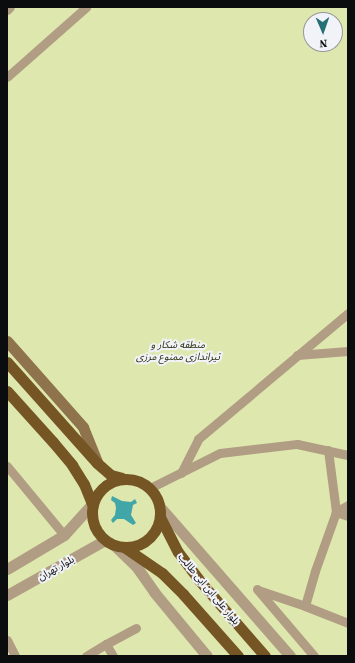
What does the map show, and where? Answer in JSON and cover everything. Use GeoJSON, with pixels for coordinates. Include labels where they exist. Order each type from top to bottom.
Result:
{"type":"FeatureCollection","features":[{"type":"Feature","properties":{"kind":"main road"},"geometry":{"type":"LineString","coordinates":[[7,341],[83,428],[97,463]]}},
{"type":"Feature","properties":{"kind":"main road"},"geometry":{"type":"LineString","coordinates":[[7,362],[97,463],[111,475],[142,482],[150,488],[156,497],[160,512],[157,527],[152,536],[144,542],[134,546],[114,544]]}},
{"type":"Feature","properties":{"kind":"main road"},"geometry":{"type":"LineString","coordinates":[[7,391],[72,465],[84,484],[92,504]]}},
{"type":"Feature","properties":{"kind":"main road"},"geometry":{"type":"LineString","coordinates":[[122,478],[112,481],[103,487],[96,495],[92,504],[91,514],[93,524],[98,533],[162,573],[178,588],[238,656]]}},
{"type":"Feature","properties":{"kind":"main road","name":"بلوار علی ابن ابی طالب"},"geometry":{"type":"LineString","coordinates":[[160,512],[178,552],[198,579],[265,656]]}},
{"type":"Feature","properties":{"kind":"street"},"geometry":{"type":"LineString","coordinates":[[7,10],[10,7]]}},
{"type":"Feature","properties":{"kind":"street"},"geometry":{"type":"LineString","coordinates":[[7,77],[86,7]]}},
{"type":"Feature","properties":{"kind":"street"},"geometry":{"type":"LineString","coordinates":[[181,473],[198,439],[348,313]]}},
{"type":"Feature","properties":{"kind":"street"},"geometry":{"type":"LineString","coordinates":[[297,355],[348,351]]}},
{"type":"Feature","properties":{"kind":"street"},"geometry":{"type":"LineString","coordinates":[[150,488],[220,453],[297,444],[348,455]]}},
{"type":"Feature","properties":{"kind":"street"},"geometry":{"type":"LineString","coordinates":[[305,606],[315,571],[336,512],[328,450]]}},
{"type":"Feature","properties":{"kind":"street"},"geometry":{"type":"LineString","coordinates":[[7,466],[11,476],[64,535]]}},
{"type":"Feature","properties":{"kind":"street"},"geometry":{"type":"LineString","coordinates":[[7,568],[64,535],[92,504]]}},
{"type":"Feature","properties":{"kind":"street"},"geometry":{"type":"LineString","coordinates":[[336,512],[348,506]]}},
{"type":"Feature","properties":{"kind":"street"},"geometry":{"type":"LineString","coordinates":[[160,512],[290,656]]}},
{"type":"Feature","properties":{"kind":"street"},"geometry":{"type":"LineString","coordinates":[[336,512],[348,516]]}},
{"type":"Feature","properties":{"kind":"street"},"geometry":{"type":"LineString","coordinates":[[114,544],[136,566],[154,592],[207,656]]}},
{"type":"Feature","properties":{"kind":"street","name":"بلوار تهران"},"geometry":{"type":"LineString","coordinates":[[7,595],[114,544]]}},
{"type":"Feature","properties":{"kind":"street"},"geometry":{"type":"LineString","coordinates":[[314,656],[257,589],[348,623]]}},
{"type":"Feature","properties":{"kind":"street"},"geometry":{"type":"LineString","coordinates":[[86,656],[136,628]]}},
{"type":"Feature","properties":{"kind":"street"},"geometry":{"type":"LineString","coordinates":[[7,640],[15,656]]}},
{"type":"Feature","properties":{"kind":"street"},"geometry":{"type":"LineString","coordinates":[[106,644],[114,656]]}},
{"type":"Feature","properties":{"kind":"green space","name":"منطقه شکار و تیراندازی ممنوع مرزی"},"geometry":{"type":"Polygon","coordinates":[[[7,7],[348,7],[348,656],[7,656],[7,7]]]}},
{"type":"Feature","properties":{"kind":"water"},"geometry":{"type":"Polygon","coordinates":[[[112,496],[122,501],[131,502],[135,499],[137,503],[133,505],[131,515],[136,523],[133,525],[124,519],[117,519],[113,523],[111,520],[115,515],[116,508],[115,503],[111,500],[112,496]]]}}]}
